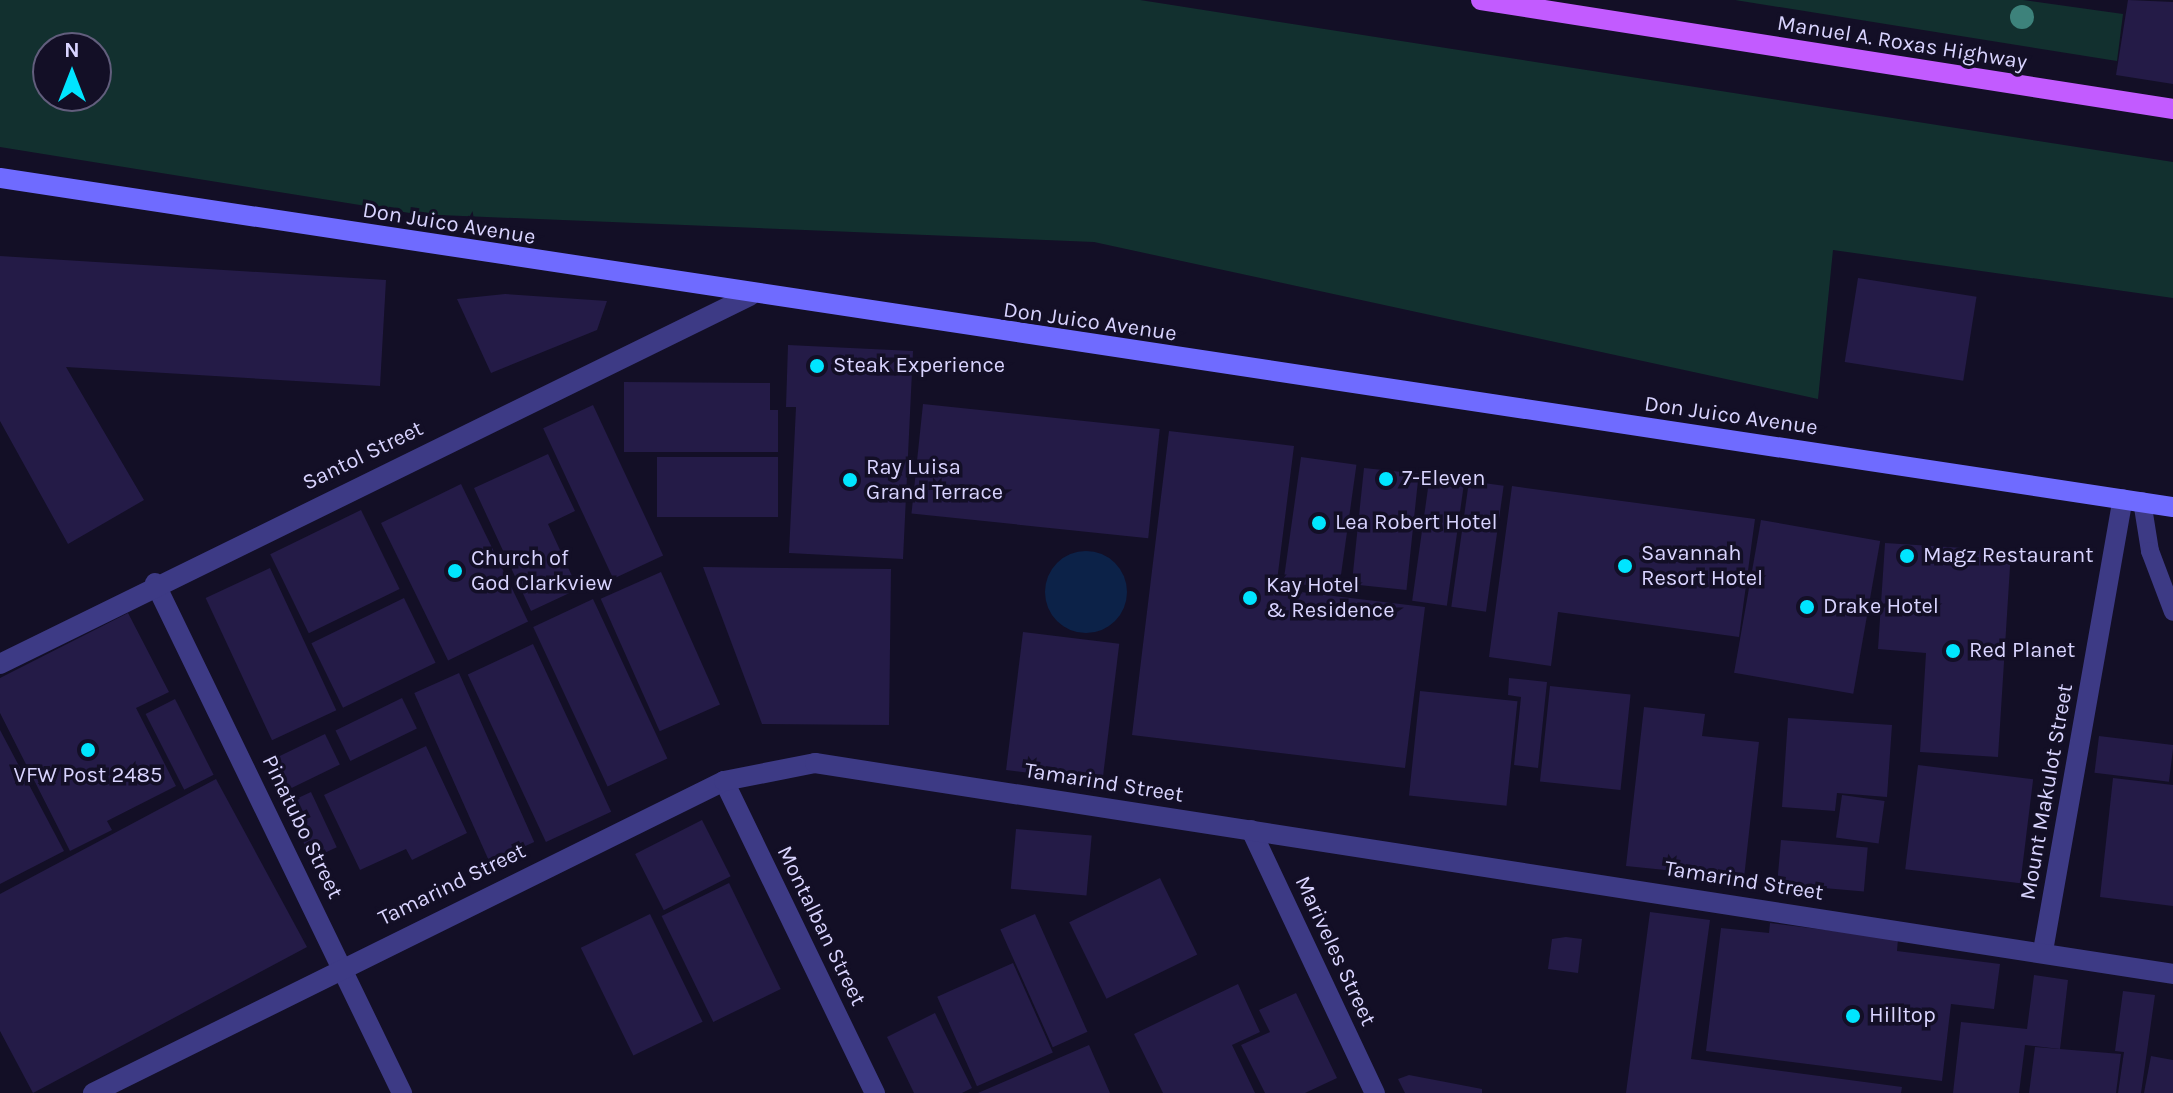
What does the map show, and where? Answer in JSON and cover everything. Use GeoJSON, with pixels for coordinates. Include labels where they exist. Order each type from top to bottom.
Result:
{"type":"FeatureCollection","features":[{"type":"Feature","properties":{"kind":"main road","name":"Manuel A. Roxas Highway"},"geometry":{"type":"LineString","coordinates":[[1481,0],[2173,109]]}},
{"type":"Feature","properties":{"kind":"main road","name":"Don Juico Avenue"},"geometry":{"type":"LineString","coordinates":[[0,178],[750,296],[2173,507]]}},
{"type":"Feature","properties":{"kind":"street","name":"Santol Street"},"geometry":{"type":"LineString","coordinates":[[0,664],[155,583],[750,296]]}},
{"type":"Feature","properties":{"kind":"street","name":"Mount Makulot Street"},"geometry":{"type":"LineString","coordinates":[[2043,951],[2132,500]]}},
{"type":"Feature","properties":{"kind":"street","name":"Pinatubo Street"},"geometry":{"type":"LineString","coordinates":[[155,583],[402,1093]]}},
{"type":"Feature","properties":{"kind":"street","name":"Tamarind Street"},"geometry":{"type":"LineString","coordinates":[[93,1093],[342,964],[724,781],[815,763],[2043,951],[2173,974]]}},
{"type":"Feature","properties":{"kind":"street","name":"Montalban Street"},"geometry":{"type":"LineString","coordinates":[[724,781],[875,1093]]}},
{"type":"Feature","properties":{"kind":"street","name":"Mariveles Street"},"geometry":{"type":"LineString","coordinates":[[1251,830],[1375,1093]]}},
{"type":"Feature","properties":{"kind":"lane"},"geometry":{"type":"LineString","coordinates":[[2132,500],[2173,612]]}},
{"type":"Feature","properties":{"kind":"green space"},"geometry":{"type":"Polygon","coordinates":[[[0,0],[1140,0],[2173,162],[2173,298],[1833,250],[1818,399],[1094,242],[416,214],[0,147],[0,0]]]}},
{"type":"Feature","properties":{"kind":"green space"},"geometry":{"type":"Polygon","coordinates":[[[1735,0],[2023,0],[2123,14],[2117,61],[1735,0]]]}},
{"type":"Feature","properties":{"kind":"water"},"geometry":{"type":"Polygon","coordinates":[[[1078,551],[1094,551],[1109,558],[1120,569],[1127,592],[1124,608],[1115,621],[1094,633],[1078,633],[1063,626],[1052,615],[1045,600],[1045,584],[1052,569],[1063,558],[1078,551]]]}},
{"type":"Feature","properties":{"kind":"building"},"geometry":{"type":"Polygon","coordinates":[[[2128,0],[2173,2],[2173,84],[2116,75],[2128,0]]]}},
{"type":"Feature","properties":{"kind":"building"},"geometry":{"type":"Polygon","coordinates":[[[0,256],[386,280],[380,386],[66,367],[144,500],[68,544],[0,421],[0,256]]]}},
{"type":"Feature","properties":{"kind":"building"},"geometry":{"type":"Polygon","coordinates":[[[1858,278],[1977,297],[1963,381],[1845,362],[1858,278]]]}},
{"type":"Feature","properties":{"kind":"building"},"geometry":{"type":"Polygon","coordinates":[[[505,294],[607,301],[597,330],[491,373],[457,299],[505,294]]]}},
{"type":"Feature","properties":{"kind":"building","name":"Ray Luisa Grand Terrace"},"geometry":{"type":"Polygon","coordinates":[[[788,345],[913,351],[903,559],[789,553],[796,407],[786,407],[788,345]]]}},
{"type":"Feature","properties":{"kind":"building"},"geometry":{"type":"Polygon","coordinates":[[[624,382],[770,383],[770,410],[778,410],[778,452],[624,452],[624,382]]]}},
{"type":"Feature","properties":{"kind":"building"},"geometry":{"type":"Polygon","coordinates":[[[923,404],[1160,429],[1148,538],[912,513],[923,404]]]}},
{"type":"Feature","properties":{"kind":"building"},"geometry":{"type":"Polygon","coordinates":[[[593,405],[663,555],[613,579],[543,428],[593,405]]]}},
{"type":"Feature","properties":{"kind":"building","name":"Kay Hotel & Residence"},"geometry":{"type":"Polygon","coordinates":[[[1169,431],[1294,446],[1276,589],[1425,607],[1405,768],[1132,735],[1169,431]]]}},
{"type":"Feature","properties":{"kind":"building"},"geometry":{"type":"Polygon","coordinates":[[[548,454],[575,511],[548,524],[578,589],[531,611],[474,488],[548,454]]]}},
{"type":"Feature","properties":{"kind":"building"},"geometry":{"type":"Polygon","coordinates":[[[657,457],[778,457],[778,517],[657,517],[657,457]]]}},
{"type":"Feature","properties":{"kind":"building","name":"Lea Robert Hotel"},"geometry":{"type":"Polygon","coordinates":[[[1301,457],[1356,465],[1339,590],[1283,582],[1301,457]]]}},
{"type":"Feature","properties":{"kind":"building"},"geometry":{"type":"Polygon","coordinates":[[[1364,468],[1419,474],[1406,590],[1352,584],[1364,468]]]}},
{"type":"Feature","properties":{"kind":"building"},"geometry":{"type":"Polygon","coordinates":[[[1430,474],[1465,479],[1447,606],[1412,601],[1430,474]]]}},
{"type":"Feature","properties":{"kind":"building"},"geometry":{"type":"Polygon","coordinates":[[[1469,481],[1504,486],[1486,612],[1451,607],[1469,481]]]}},
{"type":"Feature","properties":{"kind":"building","name":"Church of God Clarkview"},"geometry":{"type":"Polygon","coordinates":[[[461,484],[528,622],[448,661],[381,523],[461,484]]]}},
{"type":"Feature","properties":{"kind":"building","name":"Savannah Resort Hotel"},"geometry":{"type":"Polygon","coordinates":[[[1512,486],[1755,519],[1739,637],[1558,612],[1551,666],[1489,657],[1512,486]]]}},
{"type":"Feature","properties":{"kind":"building"},"geometry":{"type":"Polygon","coordinates":[[[361,510],[400,589],[309,633],[270,554],[361,510]]]}},
{"type":"Feature","properties":{"kind":"building","name":"Drake Hotel"},"geometry":{"type":"Polygon","coordinates":[[[1761,520],[1880,541],[1853,694],[1734,673],[1761,520]]]}},
{"type":"Feature","properties":{"kind":"building","name":"Red Planet"},"geometry":{"type":"Polygon","coordinates":[[[1885,543],[2011,551],[1998,757],[1920,752],[1926,653],[1878,649],[1885,543]]]}},
{"type":"Feature","properties":{"kind":"building"},"geometry":{"type":"Polygon","coordinates":[[[703,567],[891,569],[889,725],[762,724],[703,567]]]}},
{"type":"Feature","properties":{"kind":"building"},"geometry":{"type":"Polygon","coordinates":[[[270,568],[336,710],[272,740],[206,598],[270,568]]]}},
{"type":"Feature","properties":{"kind":"building"},"geometry":{"type":"Polygon","coordinates":[[[661,572],[720,704],[660,731],[601,599],[661,572]]]}},
{"type":"Feature","properties":{"kind":"building"},"geometry":{"type":"Polygon","coordinates":[[[404,598],[436,663],[343,708],[311,643],[404,598]]]}},
{"type":"Feature","properties":{"kind":"building"},"geometry":{"type":"Polygon","coordinates":[[[593,599],[667,759],[608,786],[533,627],[593,599]]]}},
{"type":"Feature","properties":{"kind":"building","name":"VFW Post 2485"},"geometry":{"type":"Polygon","coordinates":[[[128,613],[169,692],[136,708],[176,786],[107,821],[112,830],[70,851],[0,713],[0,678],[128,613]]]}},
{"type":"Feature","properties":{"kind":"building"},"geometry":{"type":"Polygon","coordinates":[[[1023,632],[1119,644],[1102,782],[1006,770],[1023,632]]]}},
{"type":"Feature","properties":{"kind":"building"},"geometry":{"type":"Polygon","coordinates":[[[533,644],[611,812],[546,842],[468,674],[533,644]]]}},
{"type":"Feature","properties":{"kind":"building"},"geometry":{"type":"Polygon","coordinates":[[[459,673],[534,842],[489,862],[414,693],[459,673]]]}},
{"type":"Feature","properties":{"kind":"building"},"geometry":{"type":"Polygon","coordinates":[[[1509,678],[1547,682],[1538,768],[1514,765],[1521,697],[1508,695],[1509,678]]]}},
{"type":"Feature","properties":{"kind":"building"},"geometry":{"type":"Polygon","coordinates":[[[1550,686],[1631,694],[1621,790],[1540,781],[1550,686]]]}},
{"type":"Feature","properties":{"kind":"building"},"geometry":{"type":"Polygon","coordinates":[[[1420,691],[1517,701],[1506,806],[1409,795],[1420,691]]]}},
{"type":"Feature","properties":{"kind":"building"},"geometry":{"type":"Polygon","coordinates":[[[402,698],[417,729],[350,761],[335,730],[402,698]]]}},
{"type":"Feature","properties":{"kind":"building"},"geometry":{"type":"Polygon","coordinates":[[[175,699],[214,775],[184,790],[146,714],[175,699]]]}},
{"type":"Feature","properties":{"kind":"building"},"geometry":{"type":"Polygon","coordinates":[[[1644,707],[1705,714],[1702,736],[1759,742],[1744,878],[1626,866],[1644,707]]]}},
{"type":"Feature","properties":{"kind":"building"},"geometry":{"type":"Polygon","coordinates":[[[1788,718],[1892,725],[1887,797],[1837,793],[1835,811],[1782,807],[1788,718]]]}},
{"type":"Feature","properties":{"kind":"building"},"geometry":{"type":"Polygon","coordinates":[[[0,730],[64,851],[0,884],[0,730]]]}},
{"type":"Feature","properties":{"kind":"building"},"geometry":{"type":"Polygon","coordinates":[[[325,734],[340,765],[286,791],[271,760],[325,734]]]}},
{"type":"Feature","properties":{"kind":"building"},"geometry":{"type":"Polygon","coordinates":[[[2099,736],[2173,745],[2169,782],[2094,773],[2099,736]]]}},
{"type":"Feature","properties":{"kind":"building"},"geometry":{"type":"Polygon","coordinates":[[[426,746],[467,833],[412,860],[406,849],[360,870],[324,795],[426,746]]]}},
{"type":"Feature","properties":{"kind":"building"},"geometry":{"type":"Polygon","coordinates":[[[1918,765],[2033,779],[2020,883],[1905,869],[1918,765]]]}},
{"type":"Feature","properties":{"kind":"building"},"geometry":{"type":"Polygon","coordinates":[[[2113,778],[2173,785],[2173,906],[2100,897],[2113,778]]]}},
{"type":"Feature","properties":{"kind":"building"},"geometry":{"type":"Polygon","coordinates":[[[216,779],[307,947],[33,1093],[0,1031],[0,894],[216,779]]]}},
{"type":"Feature","properties":{"kind":"building"},"geometry":{"type":"Polygon","coordinates":[[[311,792],[337,847],[311,859],[286,804],[311,792]]]}},
{"type":"Feature","properties":{"kind":"building"},"geometry":{"type":"Polygon","coordinates":[[[1842,795],[1885,801],[1879,844],[1836,838],[1842,795]]]}},
{"type":"Feature","properties":{"kind":"building"},"geometry":{"type":"Polygon","coordinates":[[[702,820],[731,876],[664,910],[635,854],[702,820]]]}},
{"type":"Feature","properties":{"kind":"building"},"geometry":{"type":"Polygon","coordinates":[[[1016,829],[1092,836],[1086,895],[1011,889],[1016,829]]]}},
{"type":"Feature","properties":{"kind":"building"},"geometry":{"type":"Polygon","coordinates":[[[1781,840],[1868,848],[1864,891],[1777,884],[1781,840]]]}},
{"type":"Feature","properties":{"kind":"building"},"geometry":{"type":"Polygon","coordinates":[[[1160,878],[1197,954],[1106,999],[1069,922],[1160,878]]]}},
{"type":"Feature","properties":{"kind":"building"},"geometry":{"type":"Polygon","coordinates":[[[729,883],[781,989],[713,1022],[662,916],[729,883]]]}},
{"type":"Feature","properties":{"kind":"building"},"geometry":{"type":"Polygon","coordinates":[[[1650,912],[1710,920],[1691,1059],[1902,1087],[1901,1093],[1626,1093],[1650,912]]]}},
{"type":"Feature","properties":{"kind":"building"},"geometry":{"type":"Polygon","coordinates":[[[650,914],[703,1022],[633,1056],[581,948],[650,914]]]}},
{"type":"Feature","properties":{"kind":"building"},"geometry":{"type":"Polygon","coordinates":[[[1035,914],[1087,1032],[1053,1047],[1000,929],[1035,914]]]}},
{"type":"Feature","properties":{"kind":"building"},"geometry":{"type":"Polygon","coordinates":[[[1770,923],[1898,939],[1897,951],[2000,964],[1994,1009],[1951,1004],[1942,1081],[1706,1051],[1721,928],[1769,933],[1770,923]]]}},
{"type":"Feature","properties":{"kind":"building"},"geometry":{"type":"Polygon","coordinates":[[[1552,939],[1582,939],[1578,973],[1548,969],[1552,939]]]}},
{"type":"Feature","properties":{"kind":"building"},"geometry":{"type":"Polygon","coordinates":[[[1013,963],[1053,1053],[977,1086],[937,997],[1013,963]]]}},
{"type":"Feature","properties":{"kind":"building"},"geometry":{"type":"Polygon","coordinates":[[[2034,975],[2068,980],[2060,1049],[2025,1045],[2019,1093],[1953,1093],[1961,1022],[2027,1029],[2034,975]]]}},
{"type":"Feature","properties":{"kind":"building"},"geometry":{"type":"Polygon","coordinates":[[[1238,984],[1260,1032],[1232,1045],[1255,1093],[1163,1093],[1134,1034],[1238,984]]]}},
{"type":"Feature","properties":{"kind":"building"},"geometry":{"type":"Polygon","coordinates":[[[2123,991],[2155,995],[2141,1093],[2118,1093],[2124,1052],[2115,1051],[2123,991]]]}},
{"type":"Feature","properties":{"kind":"building"},"geometry":{"type":"Polygon","coordinates":[[[1296,993],[1337,1078],[1305,1093],[1265,1093],[1241,1045],[1270,1032],[1259,1010],[1296,993]]]}},
{"type":"Feature","properties":{"kind":"building"},"geometry":{"type":"Polygon","coordinates":[[[935,1013],[972,1088],[962,1093],[914,1093],[887,1037],[935,1013]]]}},
{"type":"Feature","properties":{"kind":"building"},"geometry":{"type":"Polygon","coordinates":[[[1089,1045],[1110,1093],[978,1093],[1089,1045]]]}},
{"type":"Feature","properties":{"kind":"building"},"geometry":{"type":"Polygon","coordinates":[[[2035,1047],[2121,1054],[2116,1093],[2029,1093],[2035,1047]]]}},
{"type":"Feature","properties":{"kind":"building"},"geometry":{"type":"Polygon","coordinates":[[[2151,1056],[2173,1060],[2173,1093],[2144,1093],[2151,1056]]]}},
{"type":"Feature","properties":{"kind":"building"},"geometry":{"type":"Polygon","coordinates":[[[1409,1075],[1482,1089],[1482,1093],[1405,1093],[1398,1079],[1409,1075]]]}},
{"type":"Feature","properties":{"kind":"place","name":"Steak Experience"},"geometry":{"type":"Point","coordinates":[817,366]}},
{"type":"Feature","properties":{"kind":"place","name":"7-Eleven"},"geometry":{"type":"Point","coordinates":[1386,479]}},
{"type":"Feature","properties":{"kind":"place","name":"Ray Luisa Grand Terrace"},"geometry":{"type":"Point","coordinates":[850,480]}},
{"type":"Feature","properties":{"kind":"place","name":"Lea Robert Hotel"},"geometry":{"type":"Point","coordinates":[1319,523]}},
{"type":"Feature","properties":{"kind":"place","name":"Magz Restaurant"},"geometry":{"type":"Point","coordinates":[1907,556]}},
{"type":"Feature","properties":{"kind":"place","name":"Savannah Resort Hotel"},"geometry":{"type":"Point","coordinates":[1625,566]}},
{"type":"Feature","properties":{"kind":"place","name":"Church of God Clarkview"},"geometry":{"type":"Point","coordinates":[455,571]}},
{"type":"Feature","properties":{"kind":"place","name":"Kay Hotel & Residence"},"geometry":{"type":"Point","coordinates":[1250,598]}},
{"type":"Feature","properties":{"kind":"place","name":"Drake Hotel"},"geometry":{"type":"Point","coordinates":[1807,607]}},
{"type":"Feature","properties":{"kind":"place","name":"Red Planet"},"geometry":{"type":"Point","coordinates":[1953,651]}},
{"type":"Feature","properties":{"kind":"place","name":"VFW Post 2485"},"geometry":{"type":"Point","coordinates":[88,750]}},
{"type":"Feature","properties":{"kind":"place","name":"Hilltop"},"geometry":{"type":"Point","coordinates":[1853,1016]}}]}
